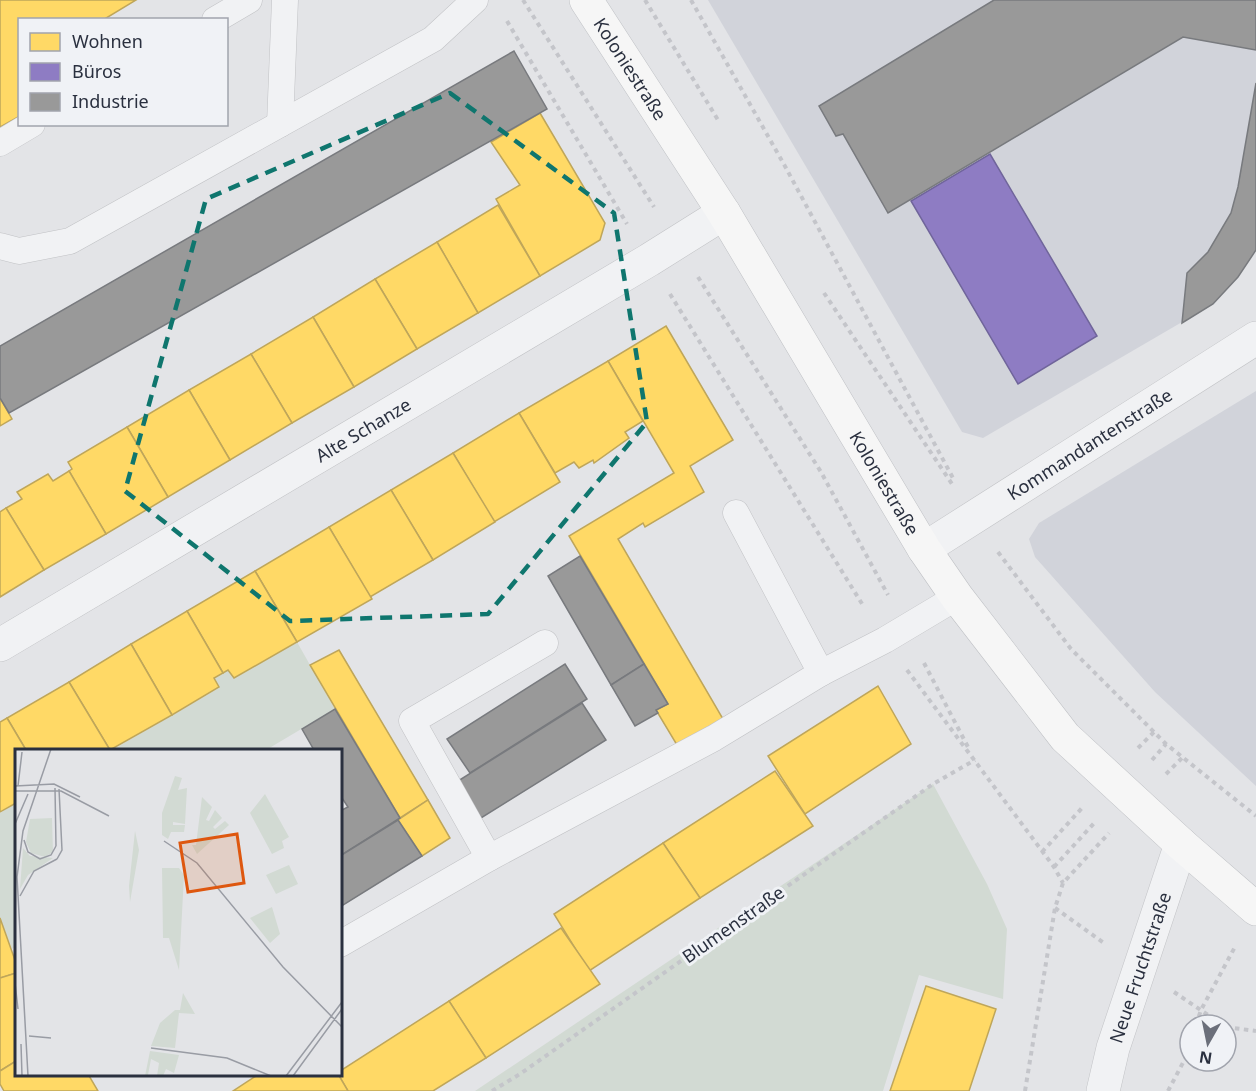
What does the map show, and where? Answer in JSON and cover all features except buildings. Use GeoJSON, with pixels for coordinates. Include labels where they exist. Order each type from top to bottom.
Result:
{"type":"FeatureCollection","features":[{"type":"Feature","properties":{"kind":"main road","name":"Koloniestraße"},"geometry":{"type":"LineString","coordinates":[[586,0],[724,213],[924,549],[957,597],[1065,737],[1180,844],[1256,909]]}},
{"type":"Feature","properties":{"kind":"street","name":"Alte Schanze"},"geometry":{"type":"LineString","coordinates":[[0,645],[649,260],[724,213]]}},
{"type":"Feature","properties":{"kind":"street","name":"Kommandantenstraße"},"geometry":{"type":"LineString","coordinates":[[924,549],[973,515],[1256,338]]}},
{"type":"Feature","properties":{"kind":"street","name":"Neue Fruchtstraße"},"geometry":{"type":"LineString","coordinates":[[1103,1091],[1113,1048],[1180,844]]}},
{"type":"Feature","properties":{"kind":"lane"},"geometry":{"type":"LineString","coordinates":[[218,18],[249,0]]}},
{"type":"Feature","properties":{"kind":"lane"},"geometry":{"type":"LineString","coordinates":[[280,124],[285,0]]}},
{"type":"Feature","properties":{"kind":"lane"},"geometry":{"type":"LineString","coordinates":[[0,246],[19,251],[70,241],[433,39],[475,0]]}},
{"type":"Feature","properties":{"kind":"lane"},"geometry":{"type":"LineString","coordinates":[[0,143],[29,126]]}},
{"type":"Feature","properties":{"kind":"lane"},"geometry":{"type":"LineString","coordinates":[[736,513],[821,673]]}},
{"type":"Feature","properties":{"kind":"lane"},"geometry":{"type":"LineString","coordinates":[[342,944],[489,858],[714,738],[821,673],[895,634],[957,597]]}},
{"type":"Feature","properties":{"kind":"lane"},"geometry":{"type":"LineString","coordinates":[[489,858],[412,720],[545,643]]}},
{"type":"Feature","properties":{"kind":"path"},"geometry":{"type":"LineString","coordinates":[[523,0],[821,472],[895,634],[975,760]]}},
{"type":"Feature","properties":{"kind":"path"},"geometry":{"type":"LineString","coordinates":[[645,0],[718,121]]}},
{"type":"Feature","properties":{"kind":"path"},"geometry":{"type":"LineString","coordinates":[[691,0],[786,168],[973,515]]}},
{"type":"Feature","properties":{"kind":"path"},"geometry":{"type":"LineString","coordinates":[[506,20],[649,260],[895,634],[975,760],[1063,883]]}},
{"type":"Feature","properties":{"kind":"path"},"geometry":{"type":"LineString","coordinates":[[824,292],[1019,583],[1071,650],[1154,732],[1256,816]]}},
{"type":"Feature","properties":{"kind":"path","name":"Blumenstraße"},"geometry":{"type":"LineString","coordinates":[[492,1091],[520,1074],[933,784],[975,760]]}},
{"type":"Feature","properties":{"kind":"path"},"geometry":{"type":"LineString","coordinates":[[1025,1091],[1055,908],[1063,883],[1137,803]]}},
{"type":"Feature","properties":{"kind":"path"},"geometry":{"type":"LineString","coordinates":[[1055,908],[1205,1013]]}},
{"type":"Feature","properties":{"kind":"path"},"geometry":{"type":"LineString","coordinates":[[1200,1013],[1256,909]]}},
{"type":"Feature","properties":{"kind":"path"},"geometry":{"type":"LineString","coordinates":[[1238,1029],[1256,1031]]}},
{"type":"Feature","properties":{"kind":"path"},"geometry":{"type":"LineString","coordinates":[[1168,1091],[1178,1073]]}},
{"type":"Feature","properties":{"kind":"highlighted area"},"geometry":{"type":"Polygon","coordinates":[[[450,93],[614,213],[647,422],[488,614],[290,621],[125,491],[206,199],[450,93]]]}},
{"type":"Feature","properties":{"kind":"shaded area"},"geometry":{"type":"Polygon","coordinates":[[[708,0],[1256,0],[1256,250],[1238,277],[1213,304],[983,438],[962,432],[708,0]]]}},
{"type":"Feature","properties":{"kind":"shaded area"},"geometry":{"type":"Polygon","coordinates":[[[1256,391],[1256,786],[1155,692],[1035,557],[1029,539],[1039,523],[1256,391]]]}},
{"type":"Feature","properties":{"kind":"shaded area"},"geometry":{"type":"Polygon","coordinates":[[[297,642],[335,709],[268,749],[114,749],[219,688],[214,678],[228,670],[234,678],[297,642]]]}},
{"type":"Feature","properties":{"kind":"shaded area"},"geometry":{"type":"Polygon","coordinates":[[[933,784],[987,884],[1007,929],[1003,999],[919,975],[883,1091],[475,1091],[933,784]]]}},
{"type":"Feature","properties":{"kind":"shaded area"},"geometry":{"type":"Polygon","coordinates":[[[15,804],[15,947],[12,949],[0,918],[0,813],[15,804]]]}}]}
